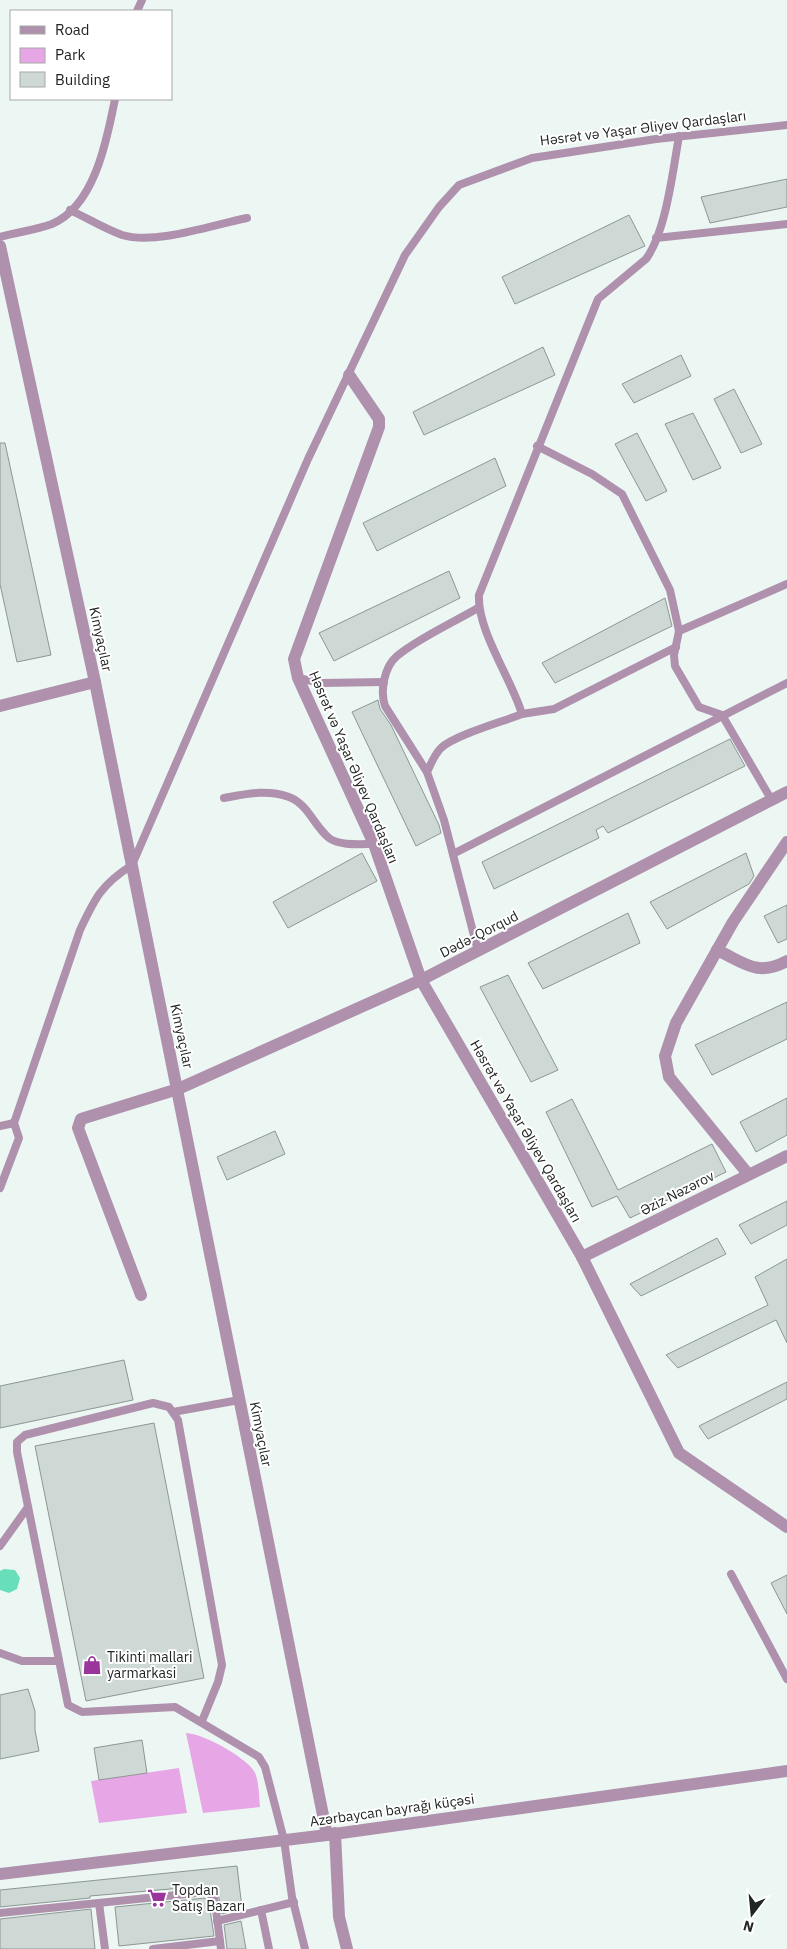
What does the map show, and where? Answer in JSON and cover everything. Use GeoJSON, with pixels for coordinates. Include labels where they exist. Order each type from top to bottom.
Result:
{"type":"FeatureCollection","features":[{"type":"Feature","properties":{"kind":"street","name":"Kimyaçılar"},"geometry":{"type":"LineString","coordinates":[[0,246],[95,682],[239,1400],[331,1834],[339,1917],[347,1949]]}},
{"type":"Feature","properties":{"kind":"street","name":"Həsrət və Yaşar Əliyev Qardaşları"},"geometry":{"type":"LineString","coordinates":[[349,375],[379,419],[379,427],[294,659],[298,678],[374,844],[421,980],[582,1257],[679,1453],[787,1527]]}},
{"type":"Feature","properties":{"kind":"street"},"geometry":{"type":"LineString","coordinates":[[0,706],[95,682]]}},
{"type":"Feature","properties":{"kind":"street","name":"Dədə-Qorqud"},"geometry":{"type":"LineString","coordinates":[[141,1294],[78,1128],[81,1119],[178,1089],[421,980],[787,792]]}},
{"type":"Feature","properties":{"kind":"street"},"geometry":{"type":"LineString","coordinates":[[748,1174],[669,1077],[665,1056],[676,1023],[717,950],[733,922],[787,842]]}},
{"type":"Feature","properties":{"kind":"street"},"geometry":{"type":"LineString","coordinates":[[717,950],[758,969],[772,969],[787,961]]}},
{"type":"Feature","properties":{"kind":"street","name":"Əziz Nəzərov"},"geometry":{"type":"LineString","coordinates":[[582,1257],[787,1156]]}},
{"type":"Feature","properties":{"kind":"street","name":"Azərbaycan bayrağı küçəsi"},"geometry":{"type":"LineString","coordinates":[[0,1874],[331,1834],[787,1771]]}},
{"type":"Feature","properties":{"kind":"lane"},"geometry":{"type":"LineString","coordinates":[[0,236],[53,223],[87,193],[98,168],[115,100]]}},
{"type":"Feature","properties":{"kind":"lane","name":"Həsrət və Yaşar Əliyev Qardaşları"},"geometry":{"type":"LineString","coordinates":[[132,865],[308,459],[405,255],[439,207],[459,185],[532,158],[679,136],[787,125]]}},
{"type":"Feature","properties":{"kind":"lane"},"geometry":{"type":"LineString","coordinates":[[522,714],[517,697],[478,608],[478,595],[598,298],[646,259],[653,250],[664,213],[679,136]]}},
{"type":"Feature","properties":{"kind":"lane"},"geometry":{"type":"LineString","coordinates":[[70,210],[122,235],[144,237],[177,233],[247,218]]}},
{"type":"Feature","properties":{"kind":"lane"},"geometry":{"type":"LineString","coordinates":[[656,238],[787,224]]}},
{"type":"Feature","properties":{"kind":"lane"},"geometry":{"type":"LineString","coordinates":[[537,446],[592,474],[622,494],[670,590],[679,631],[675,666],[700,707],[722,715],[771,799]]}},
{"type":"Feature","properties":{"kind":"lane"},"geometry":{"type":"LineString","coordinates":[[679,631],[787,584]]}},
{"type":"Feature","properties":{"kind":"lane"},"geometry":{"type":"LineString","coordinates":[[478,608],[396,657],[384,682],[381,694],[385,706],[427,772],[444,820],[478,951]]}},
{"type":"Feature","properties":{"kind":"lane"},"geometry":{"type":"LineString","coordinates":[[427,772],[442,747],[453,740],[522,714],[554,709],[676,647]]}},
{"type":"Feature","properties":{"kind":"lane"},"geometry":{"type":"LineString","coordinates":[[298,678],[322,684],[384,682]]}},
{"type":"Feature","properties":{"kind":"lane"},"geometry":{"type":"LineString","coordinates":[[453,854],[787,683]]}},
{"type":"Feature","properties":{"kind":"lane"},"geometry":{"type":"LineString","coordinates":[[224,798],[261,792],[289,797],[301,804],[329,839],[352,844],[374,844]]}},
{"type":"Feature","properties":{"kind":"lane"},"geometry":{"type":"LineString","coordinates":[[0,1188],[19,1138],[14,1123],[80,930],[92,904],[110,879],[132,865]]}},
{"type":"Feature","properties":{"kind":"lane"},"geometry":{"type":"LineString","coordinates":[[0,1126],[14,1123]]}},
{"type":"Feature","properties":{"kind":"lane"},"geometry":{"type":"LineString","coordinates":[[173,1412],[239,1400]]}},
{"type":"Feature","properties":{"kind":"lane"},"geometry":{"type":"LineString","coordinates":[[202,1721],[218,1682],[222,1665],[178,1420],[169,1407],[153,1403],[25,1435],[17,1442],[17,1452],[68,1705],[82,1712],[174,1707],[202,1721],[259,1756],[265,1767],[284,1840],[294,1902],[305,1949]]}},
{"type":"Feature","properties":{"kind":"lane"},"geometry":{"type":"LineString","coordinates":[[0,1546],[28,1507]]}},
{"type":"Feature","properties":{"kind":"lane"},"geometry":{"type":"LineString","coordinates":[[731,1574],[787,1679]]}},
{"type":"Feature","properties":{"kind":"lane"},"geometry":{"type":"LineString","coordinates":[[0,1653],[22,1661],[59,1661]]}},
{"type":"Feature","properties":{"kind":"lane"},"geometry":{"type":"LineString","coordinates":[[0,1913],[206,1892],[213,1896],[218,1920],[220,1945],[153,1949]]}},
{"type":"Feature","properties":{"kind":"lane"},"geometry":{"type":"LineString","coordinates":[[218,1920],[294,1902]]}},
{"type":"Feature","properties":{"kind":"lane"},"geometry":{"type":"LineString","coordinates":[[99,1903],[105,1949]]}},
{"type":"Feature","properties":{"kind":"lane"},"geometry":{"type":"LineString","coordinates":[[261,1910],[269,1949]]}},
{"type":"Feature","properties":{"kind":"green space"},"geometry":{"type":"Polygon","coordinates":[[[186,1733],[203,1737],[223,1747],[249,1765],[257,1779],[260,1807],[203,1813],[186,1733]]]}},
{"type":"Feature","properties":{"kind":"green space"},"geometry":{"type":"Polygon","coordinates":[[[179,1768],[187,1813],[99,1823],[91,1781],[179,1768]]]}},
{"type":"Feature","properties":{"kind":"shaded area"},"geometry":{"type":"Polygon","coordinates":[[[4,1569],[15,1570],[20,1578],[17,1589],[9,1593],[0,1590],[0,1571],[4,1569]]]}},
{"type":"Feature","properties":{"kind":"building"},"geometry":{"type":"Polygon","coordinates":[[[787,179],[787,207],[710,223],[701,197],[787,179]]]}},
{"type":"Feature","properties":{"kind":"building"},"geometry":{"type":"Polygon","coordinates":[[[629,215],[645,246],[515,304],[502,277],[629,215]]]}},
{"type":"Feature","properties":{"kind":"building"},"geometry":{"type":"Polygon","coordinates":[[[543,347],[555,375],[424,435],[413,412],[543,347]]]}},
{"type":"Feature","properties":{"kind":"building"},"geometry":{"type":"Polygon","coordinates":[[[681,355],[691,376],[634,403],[622,384],[681,355]]]}},
{"type":"Feature","properties":{"kind":"building"},"geometry":{"type":"Polygon","coordinates":[[[734,389],[762,444],[741,453],[714,399],[734,389]]]}},
{"type":"Feature","properties":{"kind":"building"},"geometry":{"type":"Polygon","coordinates":[[[693,413],[721,468],[693,480],[665,424],[693,413]]]}},
{"type":"Feature","properties":{"kind":"building"},"geometry":{"type":"Polygon","coordinates":[[[637,433],[667,491],[646,501],[615,444],[637,433]]]}},
{"type":"Feature","properties":{"kind":"building"},"geometry":{"type":"Polygon","coordinates":[[[0,443],[5,443],[51,655],[17,662],[0,584],[0,443]]]}},
{"type":"Feature","properties":{"kind":"building"},"geometry":{"type":"Polygon","coordinates":[[[495,458],[506,486],[377,551],[363,523],[495,458]]]}},
{"type":"Feature","properties":{"kind":"building"},"geometry":{"type":"Polygon","coordinates":[[[449,571],[460,598],[334,661],[319,633],[449,571]]]}},
{"type":"Feature","properties":{"kind":"building"},"geometry":{"type":"Polygon","coordinates":[[[665,598],[672,626],[555,683],[542,663],[665,598]]]}},
{"type":"Feature","properties":{"kind":"building"},"geometry":{"type":"Polygon","coordinates":[[[378,700],[380,709],[391,725],[439,825],[441,833],[416,846],[352,712],[378,700]]]}},
{"type":"Feature","properties":{"kind":"building"},"geometry":{"type":"Polygon","coordinates":[[[730,739],[745,766],[608,833],[603,826],[596,830],[599,838],[494,889],[482,862],[730,739]]]}},
{"type":"Feature","properties":{"kind":"building"},"geometry":{"type":"Polygon","coordinates":[[[362,853],[377,881],[288,928],[273,902],[362,853]]]}},
{"type":"Feature","properties":{"kind":"building"},"geometry":{"type":"Polygon","coordinates":[[[746,853],[754,876],[749,884],[667,929],[650,902],[746,853]]]}},
{"type":"Feature","properties":{"kind":"building"},"geometry":{"type":"Polygon","coordinates":[[[787,905],[787,939],[778,943],[764,916],[787,905]]]}},
{"type":"Feature","properties":{"kind":"building"},"geometry":{"type":"Polygon","coordinates":[[[628,913],[640,943],[543,989],[528,963],[628,913]]]}},
{"type":"Feature","properties":{"kind":"building"},"geometry":{"type":"Polygon","coordinates":[[[508,975],[558,1070],[531,1082],[480,987],[508,975]]]}},
{"type":"Feature","properties":{"kind":"building"},"geometry":{"type":"Polygon","coordinates":[[[787,1002],[787,1039],[712,1075],[695,1045],[787,1002]]]}},
{"type":"Feature","properties":{"kind":"building"},"geometry":{"type":"Polygon","coordinates":[[[787,1098],[787,1135],[756,1152],[740,1122],[787,1098]]]}},
{"type":"Feature","properties":{"kind":"building"},"geometry":{"type":"Polygon","coordinates":[[[572,1099],[618,1190],[712,1144],[726,1172],[630,1218],[617,1196],[592,1207],[546,1112],[572,1099]]]}},
{"type":"Feature","properties":{"kind":"building"},"geometry":{"type":"Polygon","coordinates":[[[275,1131],[285,1154],[227,1180],[217,1157],[275,1131]]]}},
{"type":"Feature","properties":{"kind":"building"},"geometry":{"type":"Polygon","coordinates":[[[787,1201],[787,1225],[751,1244],[739,1225],[787,1201]]]}},
{"type":"Feature","properties":{"kind":"building"},"geometry":{"type":"Polygon","coordinates":[[[717,1238],[726,1254],[641,1296],[630,1284],[717,1238]]]}},
{"type":"Feature","properties":{"kind":"building"},"geometry":{"type":"Polygon","coordinates":[[[787,1259],[787,1343],[776,1320],[678,1368],[666,1355],[768,1305],[755,1277],[787,1259]]]}},
{"type":"Feature","properties":{"kind":"building"},"geometry":{"type":"Polygon","coordinates":[[[124,1360],[133,1400],[0,1428],[0,1386],[124,1360]]]}},
{"type":"Feature","properties":{"kind":"building"},"geometry":{"type":"Polygon","coordinates":[[[787,1382],[787,1399],[708,1439],[699,1426],[787,1382]]]}},
{"type":"Feature","properties":{"kind":"building"},"geometry":{"type":"Polygon","coordinates":[[[154,1423],[204,1678],[86,1701],[35,1446],[154,1423]]]}},
{"type":"Feature","properties":{"kind":"building"},"geometry":{"type":"Polygon","coordinates":[[[787,1575],[787,1614],[771,1583],[787,1575]]]}},
{"type":"Feature","properties":{"kind":"building"},"geometry":{"type":"Polygon","coordinates":[[[28,1689],[35,1711],[35,1730],[39,1751],[0,1759],[0,1695],[28,1689]]]}},
{"type":"Feature","properties":{"kind":"building"},"geometry":{"type":"Polygon","coordinates":[[[142,1740],[147,1773],[99,1780],[94,1748],[142,1740]]]}},
{"type":"Feature","properties":{"kind":"building"},"geometry":{"type":"Polygon","coordinates":[[[237,1866],[242,1908],[222,1914],[218,1894],[205,1886],[90,1896],[90,1898],[0,1907],[0,1890],[237,1866]]]}},
{"type":"Feature","properties":{"kind":"building"},"geometry":{"type":"Polygon","coordinates":[[[205,1898],[209,1903],[214,1936],[119,1946],[115,1907],[205,1898]]]}},
{"type":"Feature","properties":{"kind":"building"},"geometry":{"type":"Polygon","coordinates":[[[91,1909],[95,1949],[0,1949],[0,1919],[91,1909]]]}},
{"type":"Feature","properties":{"kind":"building"},"geometry":{"type":"Polygon","coordinates":[[[241,1921],[246,1949],[227,1949],[224,1925],[241,1921]]]}},
{"type":"Feature","properties":{"kind":"place","name":"Tikinti mallari yarmarkasi"},"geometry":{"type":"Point","coordinates":[92,1665]}},
{"type":"Feature","properties":{"kind":"place","name":"Topdan Satış Bazarı"},"geometry":{"type":"Point","coordinates":[157,1898]}}]}
